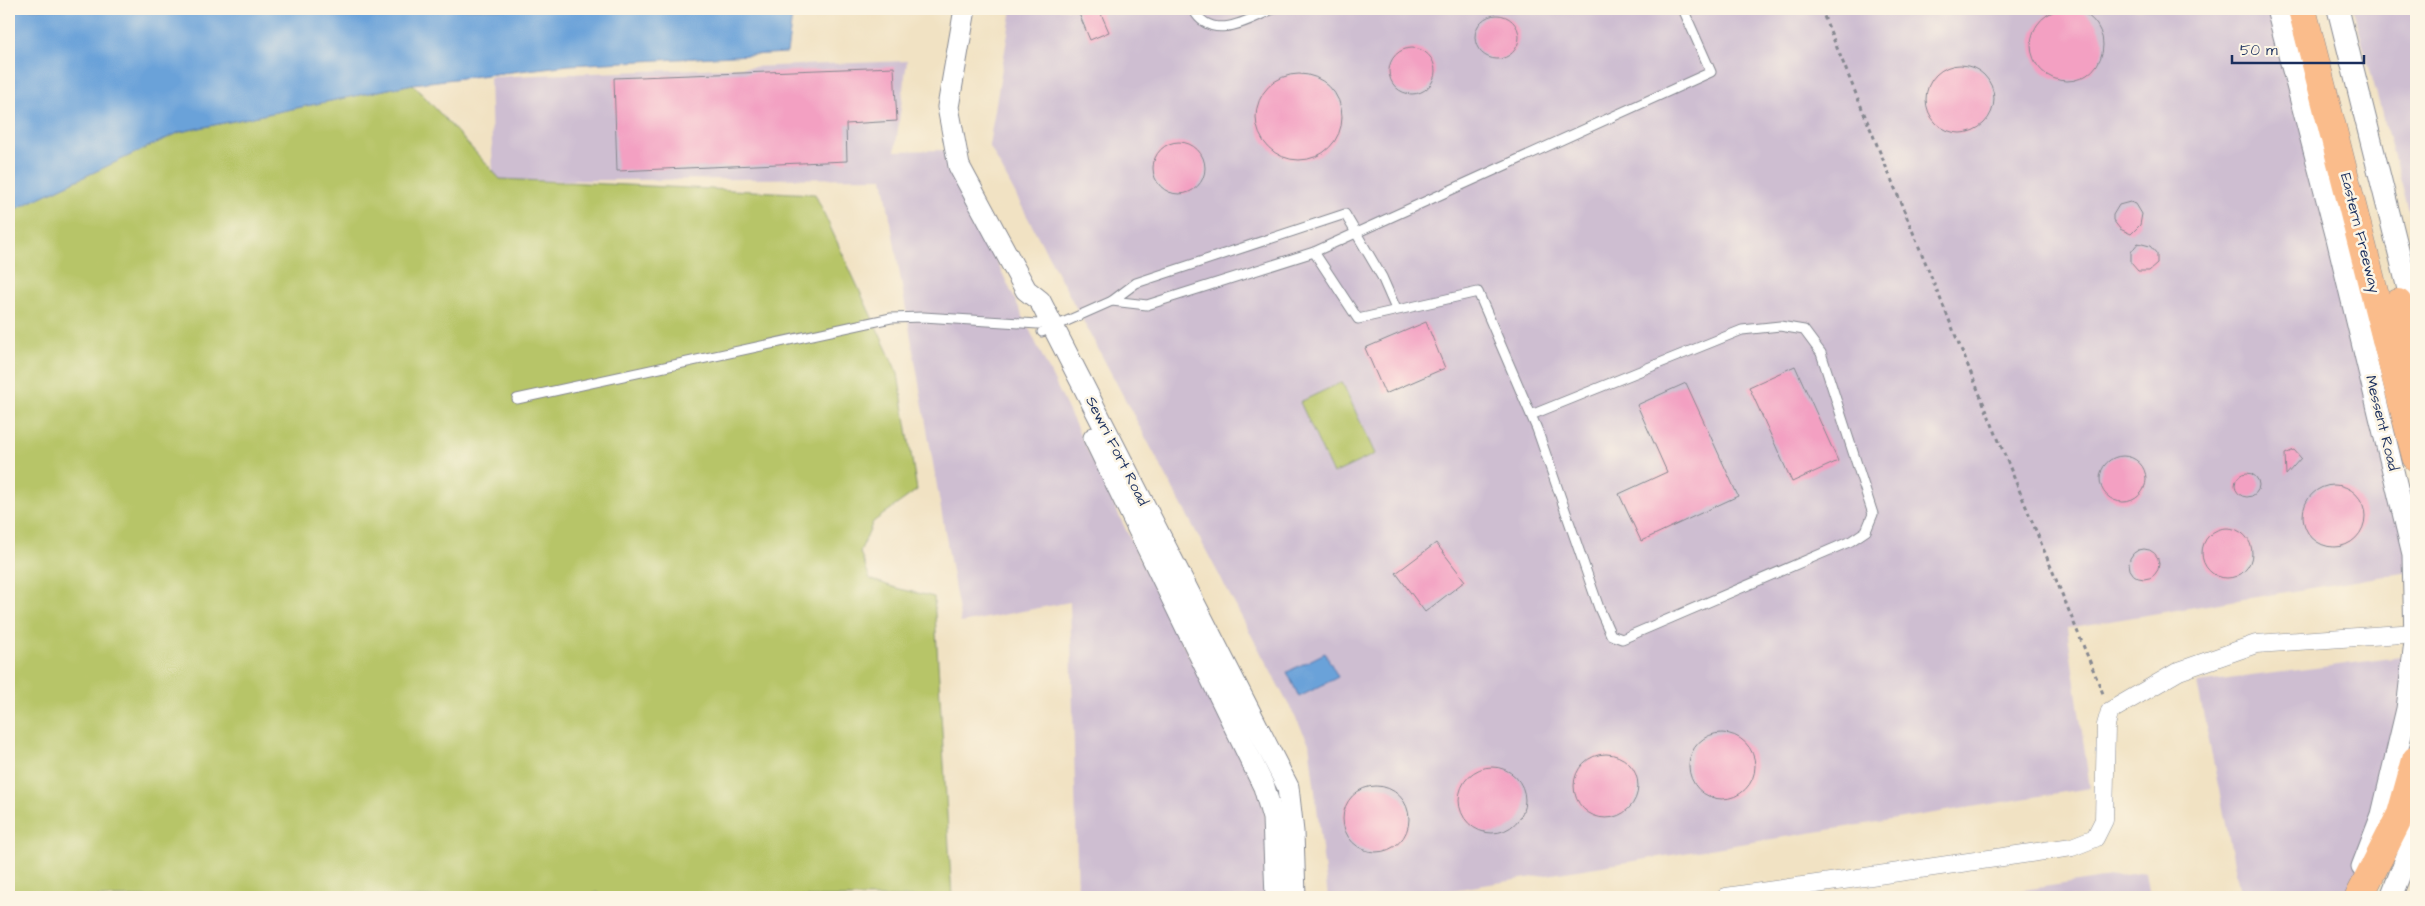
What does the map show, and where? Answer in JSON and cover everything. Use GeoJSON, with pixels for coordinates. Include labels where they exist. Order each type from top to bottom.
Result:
{"type":"FeatureCollection","features":[{"type":"Feature","properties":{"kind":"highway","name":"Eastern Freeway"},"geometry":{"type":"LineString","coordinates":[[2302,9],[2416,457]]}},
{"type":"Feature","properties":{"kind":"highway","name":"Eastern Freeway"},"geometry":{"type":"LineString","coordinates":[[2322,9],[2416,374]]}},
{"type":"Feature","properties":{"kind":"highway"},"geometry":{"type":"LineString","coordinates":[[2359,897],[2401,814],[2416,760]]}},
{"type":"Feature","properties":{"kind":"highway"},"geometry":{"type":"LineString","coordinates":[[2379,897],[2416,810]]}},
{"type":"Feature","properties":{"kind":"street","name":"Sewri Fort Road"},"geometry":{"type":"LineString","coordinates":[[965,9],[948,107],[959,166],[1026,290],[1039,299],[1045,325],[1229,691],[1288,787],[1293,832],[1295,897]]}},
{"type":"Feature","properties":{"kind":"street","name":"Messent Road"},"geometry":{"type":"LineString","coordinates":[[2277,9],[2336,234],[2413,554],[2416,633],[2410,717],[2382,815],[2350,897]]}},
{"type":"Feature","properties":{"kind":"street"},"geometry":{"type":"LineString","coordinates":[[2338,9],[2416,321]]}},
{"type":"Feature","properties":{"kind":"street"},"geometry":{"type":"LineString","coordinates":[[1726,897],[2072,847],[2095,838],[2104,820],[2106,725],[2110,711],[2178,670],[2256,644],[2416,633]]}},
{"type":"Feature","properties":{"kind":"street"},"geometry":{"type":"LineString","coordinates":[[1229,691],[1271,810],[1276,897]]}},
{"type":"Feature","properties":{"kind":"street"},"geometry":{"type":"LineString","coordinates":[[2391,897],[2416,833]]}},
{"type":"Feature","properties":{"kind":"lane"},"geometry":{"type":"LineString","coordinates":[[1193,9],[1206,23],[1220,28],[1234,26],[1273,9]]}},
{"type":"Feature","properties":{"kind":"lane"},"geometry":{"type":"LineString","coordinates":[[1112,301],[1147,306],[1314,252],[1711,72],[1683,9]]}},
{"type":"Feature","properties":{"kind":"lane"},"geometry":{"type":"LineString","coordinates":[[517,399],[891,318],[923,317],[1045,325],[1112,301],[1136,283],[1345,214],[1382,277],[1396,309]]}},
{"type":"Feature","properties":{"kind":"lane"},"geometry":{"type":"LineString","coordinates":[[1314,252],[1358,318],[1478,292],[1531,415],[1599,608],[1611,635],[1622,639],[1851,542],[1866,532],[1873,514],[1821,353],[1804,330],[1780,326],[1742,330],[1531,415]]}},
{"type":"Feature","properties":{"kind":"path"},"geometry":{"type":"LineString","coordinates":[[1821,9],[2110,711]]}},
{"type":"Feature","properties":{"kind":"shaded area"},"geometry":{"type":"Polygon","coordinates":[[[1012,9],[2281,9],[2416,571],[2067,628],[2090,788],[1409,897],[1328,897],[1309,743],[989,145],[1012,9]]]}},
{"type":"Feature","properties":{"kind":"shaded area"},"geometry":{"type":"Polygon","coordinates":[[[2353,9],[2416,9],[2416,236],[2360,34],[2353,9]]]}},
{"type":"Feature","properties":{"kind":"shaded area"},"geometry":{"type":"Polygon","coordinates":[[[907,61],[895,151],[943,150],[1152,584],[1261,795],[1271,840],[1266,897],[1078,897],[1070,602],[961,623],[883,178],[493,181],[490,77],[907,61]]]}},
{"type":"Feature","properties":{"kind":"shaded area"},"geometry":{"type":"Polygon","coordinates":[[[2416,655],[2353,897],[2241,897],[2197,683],[2416,655]]]}},
{"type":"Feature","properties":{"kind":"shaded area"},"geometry":{"type":"Polygon","coordinates":[[[2145,872],[2149,897],[1976,897],[2145,872]]]}},
{"type":"Feature","properties":{"kind":"green space"},"geometry":{"type":"Polygon","coordinates":[[[413,84],[500,179],[815,194],[898,374],[917,490],[873,522],[860,552],[870,579],[896,588],[934,597],[952,897],[603,897],[597,892],[588,897],[9,897],[9,212],[180,132],[413,84]]]}},
{"type":"Feature","properties":{"kind":"green space"},"geometry":{"type":"Polygon","coordinates":[[[1342,382],[1375,454],[1333,474],[1300,402],[1342,382]]]}},
{"type":"Feature","properties":{"kind":"water"},"geometry":{"type":"Polygon","coordinates":[[[9,9],[793,9],[787,53],[569,65],[413,84],[180,132],[9,212],[9,9]]]}},
{"type":"Feature","properties":{"kind":"water"},"geometry":{"type":"Polygon","coordinates":[[[1325,653],[1338,677],[1299,697],[1287,672],[1325,653]]]}},
{"type":"Feature","properties":{"kind":"building"},"geometry":{"type":"Polygon","coordinates":[[[1077,9],[1099,9],[1109,32],[1090,40],[1077,9]]]}},
{"type":"Feature","properties":{"kind":"building"},"geometry":{"type":"Polygon","coordinates":[[[2067,9],[2087,15],[2097,25],[2103,45],[2097,65],[2087,75],[2067,81],[2047,75],[2037,65],[2031,45],[2037,25],[2047,15],[2067,9]]]}},
{"type":"Feature","properties":{"kind":"building"},"geometry":{"type":"Polygon","coordinates":[[[1501,15],[1513,21],[1518,28],[1518,46],[1513,53],[1506,58],[1493,59],[1485,56],[1478,49],[1475,33],[1478,25],[1485,18],[1501,15]]]}},
{"type":"Feature","properties":{"kind":"building"},"geometry":{"type":"Polygon","coordinates":[[[1408,48],[1416,48],[1425,52],[1431,58],[1435,71],[1431,84],[1425,90],[1416,94],[1408,94],[1399,90],[1393,84],[1389,75],[1389,67],[1393,58],[1399,52],[1408,48]]]}},
{"type":"Feature","properties":{"kind":"building"},"geometry":{"type":"Polygon","coordinates":[[[1960,65],[1973,68],[1984,75],[1991,86],[1994,99],[1991,112],[1984,123],[1973,130],[1960,133],[1947,130],[1936,123],[1929,112],[1926,99],[1929,86],[1936,75],[1947,68],[1960,65]]]}},
{"type":"Feature","properties":{"kind":"building"},"geometry":{"type":"Polygon","coordinates":[[[894,67],[897,121],[846,124],[847,161],[617,171],[614,78],[894,67]]]}},
{"type":"Feature","properties":{"kind":"building"},"geometry":{"type":"Polygon","coordinates":[[[1299,74],[1316,77],[1330,86],[1339,100],[1342,117],[1339,134],[1330,148],[1316,157],[1299,160],[1282,157],[1268,148],[1259,134],[1256,117],[1259,100],[1268,86],[1282,77],[1299,74]]]}},
{"type":"Feature","properties":{"kind":"building"},"geometry":{"type":"Polygon","coordinates":[[[1174,142],[1184,142],[1198,149],[1205,163],[1205,173],[1198,187],[1184,194],[1174,194],[1164,190],[1157,183],[1153,173],[1153,163],[1157,153],[1164,146],[1174,142]]]}},
{"type":"Feature","properties":{"kind":"building"},"geometry":{"type":"Polygon","coordinates":[[[2130,202],[2136,204],[2142,214],[2140,225],[2131,234],[2120,229],[2113,220],[2113,215],[2119,205],[2130,202]]]}},
{"type":"Feature","properties":{"kind":"building"},"geometry":{"type":"Polygon","coordinates":[[[2138,243],[2150,246],[2157,254],[2157,264],[2149,271],[2138,271],[2131,263],[2131,252],[2138,243]]]}},
{"type":"Feature","properties":{"kind":"building"},"geometry":{"type":"Polygon","coordinates":[[[1426,322],[1445,368],[1385,394],[1365,348],[1426,322]]]}},
{"type":"Feature","properties":{"kind":"building"},"geometry":{"type":"Polygon","coordinates":[[[1795,366],[1838,461],[1792,482],[1749,387],[1795,366]]]}},
{"type":"Feature","properties":{"kind":"building"},"geometry":{"type":"Polygon","coordinates":[[[1686,383],[1738,496],[1641,541],[1619,494],[1667,472],[1637,405],[1686,383]]]}},
{"type":"Feature","properties":{"kind":"building"},"geometry":{"type":"Polygon","coordinates":[[[2294,450],[2301,458],[2286,475],[2285,454],[2294,450]]]}},
{"type":"Feature","properties":{"kind":"building"},"geometry":{"type":"Polygon","coordinates":[[[2123,456],[2136,460],[2142,466],[2146,479],[2142,492],[2136,498],[2123,502],[2110,498],[2104,492],[2100,479],[2104,466],[2110,460],[2123,456]]]}},
{"type":"Feature","properties":{"kind":"building"},"geometry":{"type":"Polygon","coordinates":[[[2247,473],[2252,474],[2258,480],[2258,490],[2252,496],[2247,497],[2242,496],[2236,490],[2235,485],[2236,480],[2242,474],[2247,473]]]}},
{"type":"Feature","properties":{"kind":"building"},"geometry":{"type":"Polygon","coordinates":[[[2328,485],[2340,485],[2356,494],[2363,504],[2365,516],[2363,528],[2356,538],[2340,547],[2328,547],[2317,542],[2308,533],[2303,522],[2303,510],[2308,499],[2317,490],[2328,485]]]}},
{"type":"Feature","properties":{"kind":"building"},"geometry":{"type":"Polygon","coordinates":[[[2227,528],[2237,530],[2245,535],[2250,543],[2252,553],[2250,563],[2245,571],[2237,576],[2227,578],[2217,576],[2209,571],[2204,563],[2202,553],[2204,543],[2209,535],[2217,530],[2227,528]]]}},
{"type":"Feature","properties":{"kind":"building"},"geometry":{"type":"Polygon","coordinates":[[[1436,543],[1465,581],[1425,612],[1396,573],[1436,543]]]}},
{"type":"Feature","properties":{"kind":"building"},"geometry":{"type":"Polygon","coordinates":[[[2144,549],[2155,553],[2159,564],[2155,575],[2144,579],[2133,575],[2129,564],[2133,553],[2144,549]]]}},
{"type":"Feature","properties":{"kind":"building"},"geometry":{"type":"Polygon","coordinates":[[[1722,733],[1735,736],[1745,743],[1752,753],[1755,766],[1752,779],[1745,789],[1735,796],[1722,799],[1709,796],[1699,789],[1692,779],[1689,766],[1692,753],[1699,743],[1709,736],[1722,733]]]}},
{"type":"Feature","properties":{"kind":"building"},"geometry":{"type":"Polygon","coordinates":[[[1606,754],[1624,760],[1632,768],[1638,786],[1632,804],[1624,812],[1606,818],[1588,812],[1580,804],[1574,786],[1580,768],[1588,760],[1606,754]]]}},
{"type":"Feature","properties":{"kind":"building"},"geometry":{"type":"Polygon","coordinates":[[[1492,767],[1505,769],[1520,782],[1523,787],[1525,800],[1523,813],[1510,828],[1505,831],[1492,833],[1479,831],[1464,818],[1461,813],[1459,800],[1461,787],[1474,772],[1479,769],[1492,767]]]}},
{"type":"Feature","properties":{"kind":"building"},"geometry":{"type":"Polygon","coordinates":[[[1370,786],[1382,786],[1394,791],[1404,801],[1409,813],[1407,832],[1394,847],[1382,852],[1370,852],[1358,847],[1348,837],[1343,825],[1343,813],[1348,801],[1358,791],[1370,786]]]}}]}
